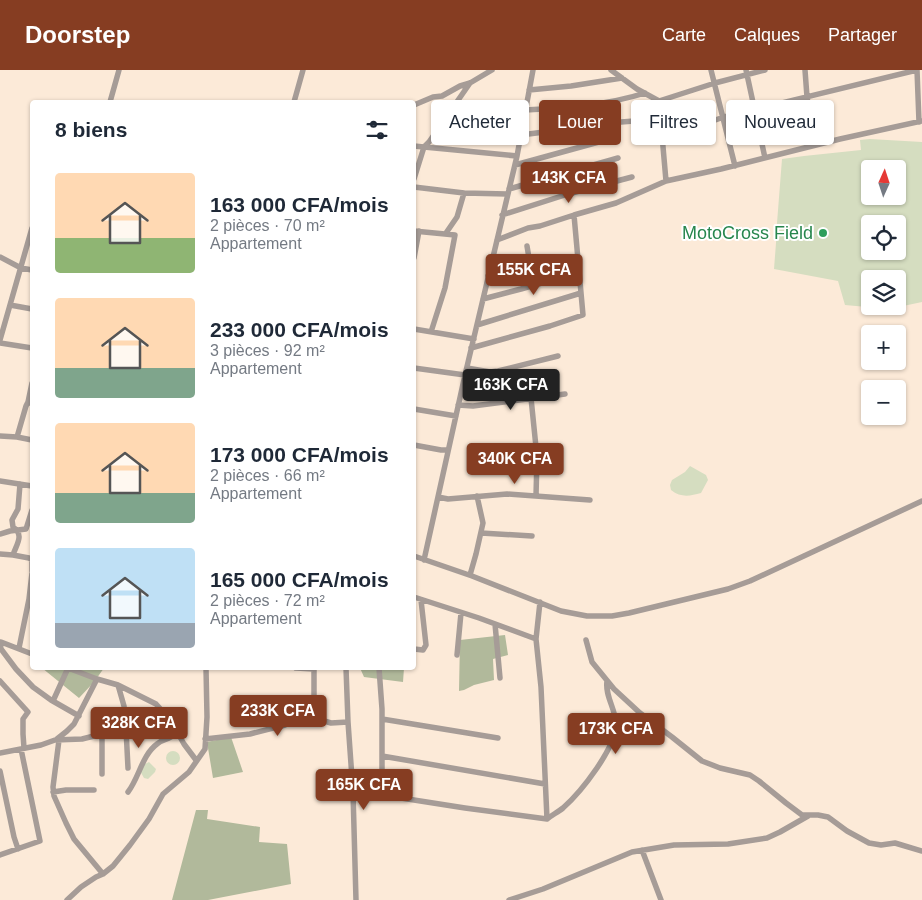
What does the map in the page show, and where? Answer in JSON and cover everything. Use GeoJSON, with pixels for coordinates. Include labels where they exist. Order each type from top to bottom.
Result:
{"type":"FeatureCollection","features":[{"type":"Feature","properties":{"kind":"street"},"geometry":{"type":"LineString","coordinates":[[111,100],[119,70]]}},
{"type":"Feature","properties":{"kind":"street"},"geometry":{"type":"LineString","coordinates":[[295,100],[303,70]]}},
{"type":"Feature","properties":{"kind":"street"},"geometry":{"type":"LineString","coordinates":[[416,104],[442,96],[492,70]]}},
{"type":"Feature","properties":{"kind":"street"},"geometry":{"type":"LineString","coordinates":[[527,100],[533,70]]}},
{"type":"Feature","properties":{"kind":"street"},"geometry":{"type":"LineString","coordinates":[[612,71],[622,70]]}},
{"type":"Feature","properties":{"kind":"street"},"geometry":{"type":"LineString","coordinates":[[712,70],[735,166]]}},
{"type":"Feature","properties":{"kind":"street"},"geometry":{"type":"LineString","coordinates":[[662,100],[746,72],[765,70]]}},
{"type":"Feature","properties":{"kind":"street"},"geometry":{"type":"LineString","coordinates":[[805,70],[807,98]]}},
{"type":"Feature","properties":{"kind":"street"},"geometry":{"type":"LineString","coordinates":[[798,100],[917,70],[921,121],[834,141]]}},
{"type":"Feature","properties":{"kind":"street"},"geometry":{"type":"LineString","coordinates":[[612,71],[657,100]]}},
{"type":"Feature","properties":{"kind":"street"},"geometry":{"type":"LineString","coordinates":[[746,72],[752,100]]}},
{"type":"Feature","properties":{"kind":"street"},"geometry":{"type":"LineString","coordinates":[[529,90],[622,78]]}},
{"type":"Feature","properties":{"kind":"street"},"geometry":{"type":"LineString","coordinates":[[416,173],[424,147],[470,83]]}},
{"type":"Feature","properties":{"kind":"street"},"geometry":{"type":"LineString","coordinates":[[529,110],[554,109],[627,99],[645,93]]}},
{"type":"Feature","properties":{"kind":"street"},"geometry":{"type":"LineString","coordinates":[[716,121],[724,118]]}},
{"type":"Feature","properties":{"kind":"street"},"geometry":{"type":"LineString","coordinates":[[424,560],[466,368],[519,145]]}},
{"type":"Feature","properties":{"kind":"street"},"geometry":{"type":"LineString","coordinates":[[515,165],[588,145]]}},
{"type":"Feature","properties":{"kind":"street"},"geometry":{"type":"LineString","coordinates":[[663,145],[666,181]]}},
{"type":"Feature","properties":{"kind":"street"},"geometry":{"type":"LineString","coordinates":[[762,145],[765,158]]}},
{"type":"Feature","properties":{"kind":"street"},"geometry":{"type":"LineString","coordinates":[[496,240],[528,228],[616,203],[666,181],[735,166],[815,145]]}},
{"type":"Feature","properties":{"kind":"street"},"geometry":{"type":"LineString","coordinates":[[416,146],[517,156]]}},
{"type":"Feature","properties":{"kind":"street"},"geometry":{"type":"LineString","coordinates":[[416,187],[464,193],[508,192],[618,158]]}},
{"type":"Feature","properties":{"kind":"street"},"geometry":{"type":"LineString","coordinates":[[502,215],[568,194],[632,177]]}},
{"type":"Feature","properties":{"kind":"street"},"geometry":{"type":"LineString","coordinates":[[446,234],[457,217],[464,193]]}},
{"type":"Feature","properties":{"kind":"street"},"geometry":{"type":"LineString","coordinates":[[471,348],[583,315],[574,215]]}},
{"type":"Feature","properties":{"kind":"street"},"geometry":{"type":"LineString","coordinates":[[416,231],[455,235],[445,288],[431,332]]}},
{"type":"Feature","properties":{"kind":"street"},"geometry":{"type":"LineString","coordinates":[[30,235],[0,341],[30,348]]}},
{"type":"Feature","properties":{"kind":"street"},"geometry":{"type":"LineString","coordinates":[[528,246],[530,264]]}},
{"type":"Feature","properties":{"kind":"street"},"geometry":{"type":"LineString","coordinates":[[0,258],[21,268],[30,270]]}},
{"type":"Feature","properties":{"kind":"street"},"geometry":{"type":"LineString","coordinates":[[488,276],[553,258]]}},
{"type":"Feature","properties":{"kind":"street"},"geometry":{"type":"LineString","coordinates":[[483,299],[579,272]]}},
{"type":"Feature","properties":{"kind":"street"},"geometry":{"type":"LineString","coordinates":[[477,325],[581,293]]}},
{"type":"Feature","properties":{"kind":"street"},"geometry":{"type":"LineString","coordinates":[[10,305],[30,308]]}},
{"type":"Feature","properties":{"kind":"street"},"geometry":{"type":"LineString","coordinates":[[416,329],[474,338]]}},
{"type":"Feature","properties":{"kind":"street"},"geometry":{"type":"LineString","coordinates":[[466,368],[498,372],[558,356]]}},
{"type":"Feature","properties":{"kind":"street"},"geometry":{"type":"LineString","coordinates":[[416,368],[465,375]]}},
{"type":"Feature","properties":{"kind":"street"},"geometry":{"type":"LineString","coordinates":[[458,405],[473,406],[564,394]]}},
{"type":"Feature","properties":{"kind":"street"},"geometry":{"type":"LineString","coordinates":[[531,398],[537,457],[536,496]]}},
{"type":"Feature","properties":{"kind":"street"},"geometry":{"type":"LineString","coordinates":[[17,437],[30,402]]}},
{"type":"Feature","properties":{"kind":"street"},"geometry":{"type":"LineString","coordinates":[[416,409],[456,416]]}},
{"type":"Feature","properties":{"kind":"street"},"geometry":{"type":"LineString","coordinates":[[0,436],[30,440]]}},
{"type":"Feature","properties":{"kind":"street"},"geometry":{"type":"LineString","coordinates":[[416,445],[448,450]]}},
{"type":"Feature","properties":{"kind":"street"},"geometry":{"type":"LineString","coordinates":[[0,482],[30,486]]}},
{"type":"Feature","properties":{"kind":"street"},"geometry":{"type":"LineString","coordinates":[[13,555],[19,537],[17,530],[13,527],[12,520],[19,505],[20,484]]}},
{"type":"Feature","properties":{"kind":"street"},"geometry":{"type":"LineString","coordinates":[[438,497],[448,499],[507,494],[590,500]]}},
{"type":"Feature","properties":{"kind":"street"},"geometry":{"type":"LineString","coordinates":[[470,575],[483,523],[476,496]]}},
{"type":"Feature","properties":{"kind":"street"},"geometry":{"type":"LineString","coordinates":[[416,557],[470,575],[561,610],[576,614],[612,616],[636,612],[728,589],[750,581],[788,565],[922,501]]}},
{"type":"Feature","properties":{"kind":"street"},"geometry":{"type":"LineString","coordinates":[[0,534],[27,528],[30,517]]}},
{"type":"Feature","properties":{"kind":"street"},"geometry":{"type":"LineString","coordinates":[[481,533],[532,536]]}},
{"type":"Feature","properties":{"kind":"street"},"geometry":{"type":"LineString","coordinates":[[0,554],[30,559]]}},
{"type":"Feature","properties":{"kind":"street"},"geometry":{"type":"LineString","coordinates":[[19,648],[30,590]]}},
{"type":"Feature","properties":{"kind":"street"},"geometry":{"type":"LineString","coordinates":[[416,598],[536,639]]}},
{"type":"Feature","properties":{"kind":"street"},"geometry":{"type":"LineString","coordinates":[[416,649],[423,650],[426,646],[422,600]]}},
{"type":"Feature","properties":{"kind":"street"},"geometry":{"type":"LineString","coordinates":[[540,602],[536,639],[540,672],[547,819]]}},
{"type":"Feature","properties":{"kind":"street"},"geometry":{"type":"LineString","coordinates":[[457,655],[461,613]]}},
{"type":"Feature","properties":{"kind":"street"},"geometry":{"type":"LineString","coordinates":[[495,624],[500,678]]}},
{"type":"Feature","properties":{"kind":"street"},"geometry":{"type":"LineString","coordinates":[[586,640],[592,662],[607,681],[640,713],[702,761],[720,768],[750,775],[795,810],[808,816],[818,815],[828,818],[869,843],[881,845],[895,843],[922,851]]}},
{"type":"Feature","properties":{"kind":"street"},"geometry":{"type":"LineString","coordinates":[[30,653],[0,642],[1,650],[33,687],[79,716]]}},
{"type":"Feature","properties":{"kind":"street"},"geometry":{"type":"LineString","coordinates":[[53,701],[67,670]]}},
{"type":"Feature","properties":{"kind":"street"},"geometry":{"type":"LineString","coordinates":[[73,670],[118,685],[156,704],[173,723],[196,760]]}},
{"type":"Feature","properties":{"kind":"street"},"geometry":{"type":"LineString","coordinates":[[67,900],[81,887],[113,866],[149,818],[162,794],[189,772],[205,749],[207,717],[206,670]]}},
{"type":"Feature","properties":{"kind":"street"},"geometry":{"type":"LineString","coordinates":[[314,670],[314,718]]}},
{"type":"Feature","properties":{"kind":"street"},"geometry":{"type":"LineString","coordinates":[[346,670],[353,792],[356,900]]}},
{"type":"Feature","properties":{"kind":"street"},"geometry":{"type":"LineString","coordinates":[[379,670],[382,719],[382,795],[547,819],[563,808],[585,784],[602,761],[611,743],[616,725],[607,692],[607,681]]}},
{"type":"Feature","properties":{"kind":"street"},"geometry":{"type":"LineString","coordinates":[[96,679],[74,724],[57,740],[52,787],[74,839],[103,874]]}},
{"type":"Feature","properties":{"kind":"street"},"geometry":{"type":"LineString","coordinates":[[0,681],[28,712],[23,719],[22,749],[40,841],[0,855]]}},
{"type":"Feature","properties":{"kind":"street"},"geometry":{"type":"LineString","coordinates":[[118,685],[124,706],[128,768]]}},
{"type":"Feature","properties":{"kind":"street"},"geometry":{"type":"LineString","coordinates":[[205,739],[250,734],[294,721],[314,718],[331,722],[348,722]]}},
{"type":"Feature","properties":{"kind":"street"},"geometry":{"type":"LineString","coordinates":[[382,719],[498,738]]}},
{"type":"Feature","properties":{"kind":"street"},"geometry":{"type":"LineString","coordinates":[[0,753],[57,740],[82,739],[126,729],[154,729],[173,723]]}},
{"type":"Feature","properties":{"kind":"street"},"geometry":{"type":"LineString","coordinates":[[128,792],[154,745],[169,739],[176,730]]}},
{"type":"Feature","properties":{"kind":"street"},"geometry":{"type":"LineString","coordinates":[[102,734],[102,774]]}},
{"type":"Feature","properties":{"kind":"street"},"geometry":{"type":"LineString","coordinates":[[382,756],[545,784]]}},
{"type":"Feature","properties":{"kind":"street"},"geometry":{"type":"LineString","coordinates":[[0,771],[18,849]]}},
{"type":"Feature","properties":{"kind":"street"},"geometry":{"type":"LineString","coordinates":[[54,792],[94,790]]}},
{"type":"Feature","properties":{"kind":"street"},"geometry":{"type":"LineString","coordinates":[[509,900],[543,889],[629,853],[674,845],[728,844],[767,838],[808,816]]}},
{"type":"Feature","properties":{"kind":"street"},"geometry":{"type":"LineString","coordinates":[[642,850],[661,900]]}},
{"type":"Feature","properties":{"kind":"green space","name":"MotoCross Field"},"geometry":{"type":"Polygon","coordinates":[[[860,140],[922,142],[922,302],[906,305],[906,270],[861,270],[861,306],[845,305],[838,281],[774,269],[782,159],[861,150],[860,140]]]}},
{"type":"Feature","properties":{"kind":"green space"},"geometry":{"type":"Polygon","coordinates":[[[690,466],[706,475],[708,480],[701,493],[686,496],[675,493],[671,490],[672,480],[685,472],[690,466]]]}},
{"type":"Feature","properties":{"kind":"green space"},"geometry":{"type":"Polygon","coordinates":[[[505,635],[508,655],[493,659],[494,680],[459,691],[460,640],[505,635]]]}},
{"type":"Feature","properties":{"kind":"green space"},"geometry":{"type":"Polygon","coordinates":[[[44,670],[103,670],[79,698],[44,670]]]}},
{"type":"Feature","properties":{"kind":"green space"},"geometry":{"type":"Polygon","coordinates":[[[361,670],[404,670],[403,682],[364,677],[361,670]]]}},
{"type":"Feature","properties":{"kind":"green space"},"geometry":{"type":"Polygon","coordinates":[[[231,737],[243,772],[213,778],[207,742],[231,737]]]}},
{"type":"Feature","properties":{"kind":"green space"},"geometry":{"type":"Polygon","coordinates":[[[173,751],[178,753],[180,758],[178,763],[173,765],[168,763],[166,758],[168,753],[173,751]]]}},
{"type":"Feature","properties":{"kind":"green space"},"geometry":{"type":"Polygon","coordinates":[[[149,762],[156,769],[148,779],[144,778],[140,771],[143,765],[149,762]]]}},
{"type":"Feature","properties":{"kind":"green space"},"geometry":{"type":"Polygon","coordinates":[[[196,810],[208,810],[207,819],[260,827],[259,842],[287,844],[291,884],[208,900],[172,900],[196,810]]]}},
{"type":"Feature","properties":{"kind":"place","name":"MotoCross Field"},"geometry":{"type":"Point","coordinates":[823,233]}}]}
